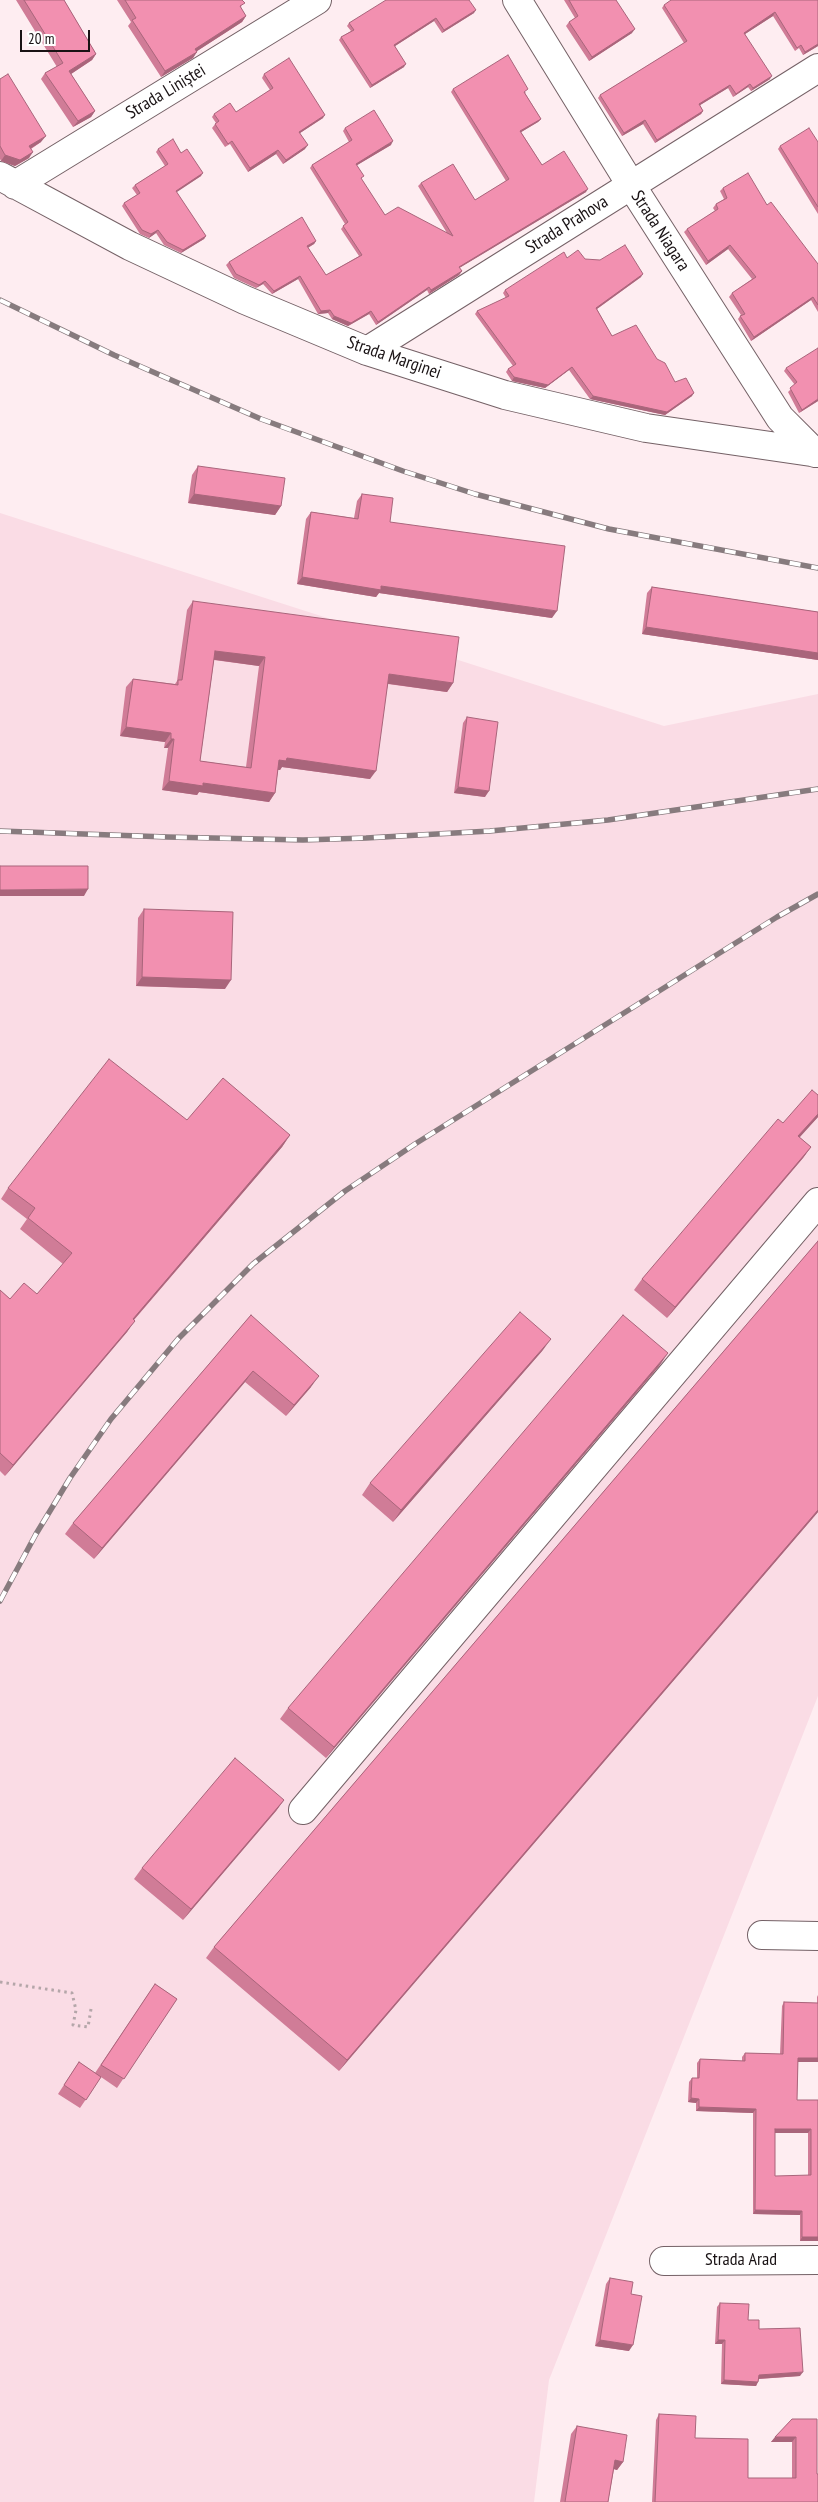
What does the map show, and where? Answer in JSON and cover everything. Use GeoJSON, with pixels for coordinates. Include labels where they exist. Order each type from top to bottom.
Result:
{"type":"FeatureCollection","features":[{"type":"Feature","properties":{"kind":"street","name":"Strada Liniștei"},"geometry":{"type":"LineString","coordinates":[[7,181],[317,0]]}},
{"type":"Feature","properties":{"kind":"street","name":"Strada Niagara"},"geometry":{"type":"LineString","coordinates":[[517,0],[631,185],[780,418],[817,452]]}},
{"type":"Feature","properties":{"kind":"street","name":"Strada Prahova"},"geometry":{"type":"LineString","coordinates":[[366,351],[818,68]]}},
{"type":"Feature","properties":{"kind":"street","name":"Strada Marginei"},"geometry":{"type":"LineString","coordinates":[[7,181],[130,246],[245,300],[366,351],[504,395],[646,428],[817,452]]}},
{"type":"Feature","properties":{"kind":"street"},"geometry":{"type":"LineString","coordinates":[[303,1810],[818,1202]]}},
{"type":"Feature","properties":{"kind":"street"},"geometry":{"type":"LineString","coordinates":[[762,1935],[818,1936]]}},
{"type":"Feature","properties":{"kind":"street","name":"Strada Arad"},"geometry":{"type":"LineString","coordinates":[[664,2261],[818,2260]]}},
{"type":"Feature","properties":{"kind":"path"},"geometry":{"type":"LineString","coordinates":[[0,1982],[72,1993],[76,2010],[73,2025],[88,2027],[91,2009]]}},
{"type":"Feature","properties":{"kind":"shaded area"},"geometry":{"type":"Polygon","coordinates":[[[0,513],[664,726],[818,694],[818,1696],[549,2380],[534,2502],[0,2502],[0,513]]]}},
{"type":"Feature","properties":{"kind":"building"},"geometry":{"type":"Polygon","coordinates":[[[24,0],[64,0],[96,54],[69,71],[95,111],[78,121],[45,73],[63,63],[24,0]]]}},
{"type":"Feature","properties":{"kind":"building"},"geometry":{"type":"Polygon","coordinates":[[[125,0],[242,0],[245,3],[240,6],[246,16],[195,49],[197,52],[165,71],[132,20],[136,18],[125,0]]]}},
{"type":"Feature","properties":{"kind":"building"},"geometry":{"type":"Polygon","coordinates":[[[386,0],[469,0],[476,10],[444,30],[436,18],[394,45],[406,64],[372,85],[341,37],[354,30],[349,23],[386,0]]]}},
{"type":"Feature","properties":{"kind":"building"},"geometry":{"type":"Polygon","coordinates":[[[569,0],[616,0],[635,29],[592,57],[569,22],[578,16],[569,0]]]}},
{"type":"Feature","properties":{"kind":"building"},"geometry":{"type":"Polygon","coordinates":[[[671,0],[818,0],[818,44],[805,52],[801,45],[797,48],[775,12],[744,33],[772,76],[753,88],[750,84],[736,94],[730,85],[699,104],[703,111],[657,140],[645,120],[624,133],[600,95],[687,41],[664,5],[671,0]]]}},
{"type":"Feature","properties":{"kind":"building"},"geometry":{"type":"Polygon","coordinates":[[[508,55],[528,89],[524,92],[541,119],[520,131],[542,165],[564,151],[588,189],[459,267],[462,271],[431,290],[429,287],[378,322],[371,311],[351,323],[334,316],[330,310],[321,311],[300,276],[274,291],[265,281],[259,285],[236,274],[229,262],[302,217],[316,241],[307,246],[326,275],[362,255],[343,226],[348,222],[312,165],[352,140],[345,128],[374,110],[393,141],[356,164],[364,176],[361,178],[385,215],[398,207],[453,236],[421,183],[453,164],[475,200],[509,179],[453,89],[508,55]]]}},
{"type":"Feature","properties":{"kind":"building"},"geometry":{"type":"Polygon","coordinates":[[[289,58],[325,115],[299,132],[308,145],[286,160],[278,150],[250,168],[232,141],[228,144],[215,124],[219,121],[214,114],[230,103],[236,112],[273,88],[264,74],[289,58]]]}},
{"type":"Feature","properties":{"kind":"building"},"geometry":{"type":"Polygon","coordinates":[[[8,74],[46,136],[29,146],[33,152],[20,160],[5,155],[0,146],[0,79],[8,74]]]}},
{"type":"Feature","properties":{"kind":"building"},"geometry":{"type":"Polygon","coordinates":[[[809,128],[818,142],[818,207],[780,146],[809,128]]]}},
{"type":"Feature","properties":{"kind":"building"},"geometry":{"type":"Polygon","coordinates":[[[173,139],[181,153],[187,149],[203,173],[176,191],[206,236],[183,250],[167,242],[158,230],[151,234],[142,230],[124,203],[140,193],[135,185],[168,164],[158,149],[173,139]]]}},
{"type":"Feature","properties":{"kind":"building"},"geometry":{"type":"Polygon","coordinates":[[[748,173],[767,205],[771,202],[818,264],[818,305],[813,297],[754,337],[740,316],[745,314],[732,293],[756,277],[730,245],[708,261],[687,229],[718,209],[716,204],[727,198],[723,188],[748,173]]]}},
{"type":"Feature","properties":{"kind":"building"},"geometry":{"type":"Polygon","coordinates":[[[625,245],[643,274],[596,308],[612,336],[636,325],[657,359],[665,363],[675,382],[686,378],[694,393],[667,412],[593,396],[572,367],[548,385],[514,377],[508,369],[516,364],[477,311],[509,296],[505,290],[564,252],[567,258],[578,250],[585,259],[600,260],[625,245]]]}},
{"type":"Feature","properties":{"kind":"building"},"geometry":{"type":"Polygon","coordinates":[[[818,348],[818,399],[802,410],[790,388],[797,382],[786,368],[818,348]]]}},
{"type":"Feature","properties":{"kind":"building"},"geometry":{"type":"Polygon","coordinates":[[[198,466],[285,478],[281,506],[194,494],[198,466]]]}},
{"type":"Feature","properties":{"kind":"building"},"geometry":{"type":"Polygon","coordinates":[[[362,494],[393,498],[390,522],[565,546],[557,611],[381,586],[381,590],[302,577],[311,512],[358,519],[362,494]]]}},
{"type":"Feature","properties":{"kind":"building"},"geometry":{"type":"Polygon","coordinates":[[[652,587],[818,612],[818,653],[646,627],[652,587]]]}},
{"type":"Feature","properties":{"kind":"building"},"geometry":{"type":"Polygon","coordinates":[[[193,601],[459,637],[453,683],[389,674],[376,771],[287,758],[286,761],[279,760],[275,793],[203,783],[203,786],[169,781],[174,739],[171,739],[171,733],[126,727],[133,679],[178,685],[178,680],[182,680],[193,601]],[[215,651],[200,761],[251,768],[265,657],[215,651]]]}},
{"type":"Feature","properties":{"kind":"building"},"geometry":{"type":"Polygon","coordinates":[[[467,717],[498,722],[489,791],[458,787],[467,717]]]}},
{"type":"Feature","properties":{"kind":"building"},"geometry":{"type":"Polygon","coordinates":[[[0,866],[88,866],[88,889],[0,890],[0,866]]]}},
{"type":"Feature","properties":{"kind":"building"},"geometry":{"type":"Polygon","coordinates":[[[144,909],[233,912],[231,980],[142,977],[144,909]]]}},
{"type":"Feature","properties":{"kind":"building"},"geometry":{"type":"Polygon","coordinates":[[[109,1059],[187,1120],[223,1078],[290,1135],[133,1319],[135,1321],[13,1465],[0,1453],[0,1290],[10,1299],[24,1283],[37,1294],[72,1253],[28,1218],[35,1208],[8,1188],[109,1059]]]}},
{"type":"Feature","properties":{"kind":"building"},"geometry":{"type":"Polygon","coordinates":[[[812,1090],[818,1095],[818,1114],[798,1136],[811,1147],[675,1307],[642,1279],[778,1119],[783,1123],[812,1090]]]}},
{"type":"Feature","properties":{"kind":"building"},"geometry":{"type":"Polygon","coordinates":[[[818,1241],[818,1510],[347,2060],[214,1947],[818,1241]]]}},
{"type":"Feature","properties":{"kind":"building"},"geometry":{"type":"Polygon","coordinates":[[[520,1312],[551,1339],[401,1510],[370,1483],[520,1312]]]}},
{"type":"Feature","properties":{"kind":"building"},"geometry":{"type":"Polygon","coordinates":[[[251,1315],[319,1376],[294,1405],[253,1371],[102,1548],[73,1523],[251,1315]]]}},
{"type":"Feature","properties":{"kind":"building"},"geometry":{"type":"Polygon","coordinates":[[[623,1315],[668,1353],[334,1747],[288,1708],[623,1315]]]}},
{"type":"Feature","properties":{"kind":"building"},"geometry":{"type":"Polygon","coordinates":[[[235,1758],[284,1800],[191,1909],[142,1868],[235,1758]]]}},
{"type":"Feature","properties":{"kind":"building"},"geometry":{"type":"Polygon","coordinates":[[[155,1984],[177,1999],[124,2079],[101,2065],[155,1984]]]}},
{"type":"Feature","properties":{"kind":"building"},"geometry":{"type":"Polygon","coordinates":[[[784,2002],[818,2003],[818,2058],[798,2058],[797,2100],[818,2100],[818,2237],[802,2237],[802,2211],[755,2210],[756,2109],[699,2107],[699,2099],[691,2098],[692,2078],[699,2078],[700,2059],[745,2061],[745,2053],[783,2054],[784,2002]],[[775,2129],[775,2176],[811,2175],[811,2129],[775,2129]]]}},
{"type":"Feature","properties":{"kind":"building"},"geometry":{"type":"Polygon","coordinates":[[[79,2062],[101,2077],[86,2100],[64,2085],[79,2062]]]}},
{"type":"Feature","properties":{"kind":"building"},"geometry":{"type":"Polygon","coordinates":[[[610,2278],[633,2282],[631,2294],[642,2296],[633,2345],[600,2340],[610,2278]]]}},
{"type":"Feature","properties":{"kind":"building"},"geometry":{"type":"Polygon","coordinates":[[[720,2303],[749,2304],[748,2320],[759,2320],[759,2329],[800,2328],[803,2372],[759,2375],[758,2382],[724,2380],[725,2340],[718,2340],[720,2303]]]}},
{"type":"Feature","properties":{"kind":"building"},"geometry":{"type":"Polygon","coordinates":[[[659,2414],[696,2416],[695,2438],[748,2439],[748,2478],[796,2478],[796,2437],[775,2437],[792,2419],[817,2419],[818,2502],[655,2502],[659,2414]]]}},
{"type":"Feature","properties":{"kind":"building"},"geometry":{"type":"Polygon","coordinates":[[[577,2426],[627,2435],[623,2462],[615,2460],[608,2502],[565,2502],[577,2426]]]}},
{"type":"Feature","properties":{"kind":"railway"},"geometry":{"type":"LineString","coordinates":[[0,300],[114,355],[261,419],[403,471],[475,494],[609,529],[818,568]]}},
{"type":"Feature","properties":{"kind":"railway"},"geometry":{"type":"LineString","coordinates":[[0,831],[303,840],[366,838],[490,831],[608,820],[818,789]]}},
{"type":"Feature","properties":{"kind":"railway"},"geometry":{"type":"LineString","coordinates":[[0,1601],[36,1534],[70,1478],[111,1419],[178,1339],[253,1264],[345,1191],[415,1144],[777,917],[818,894]]}}]}
